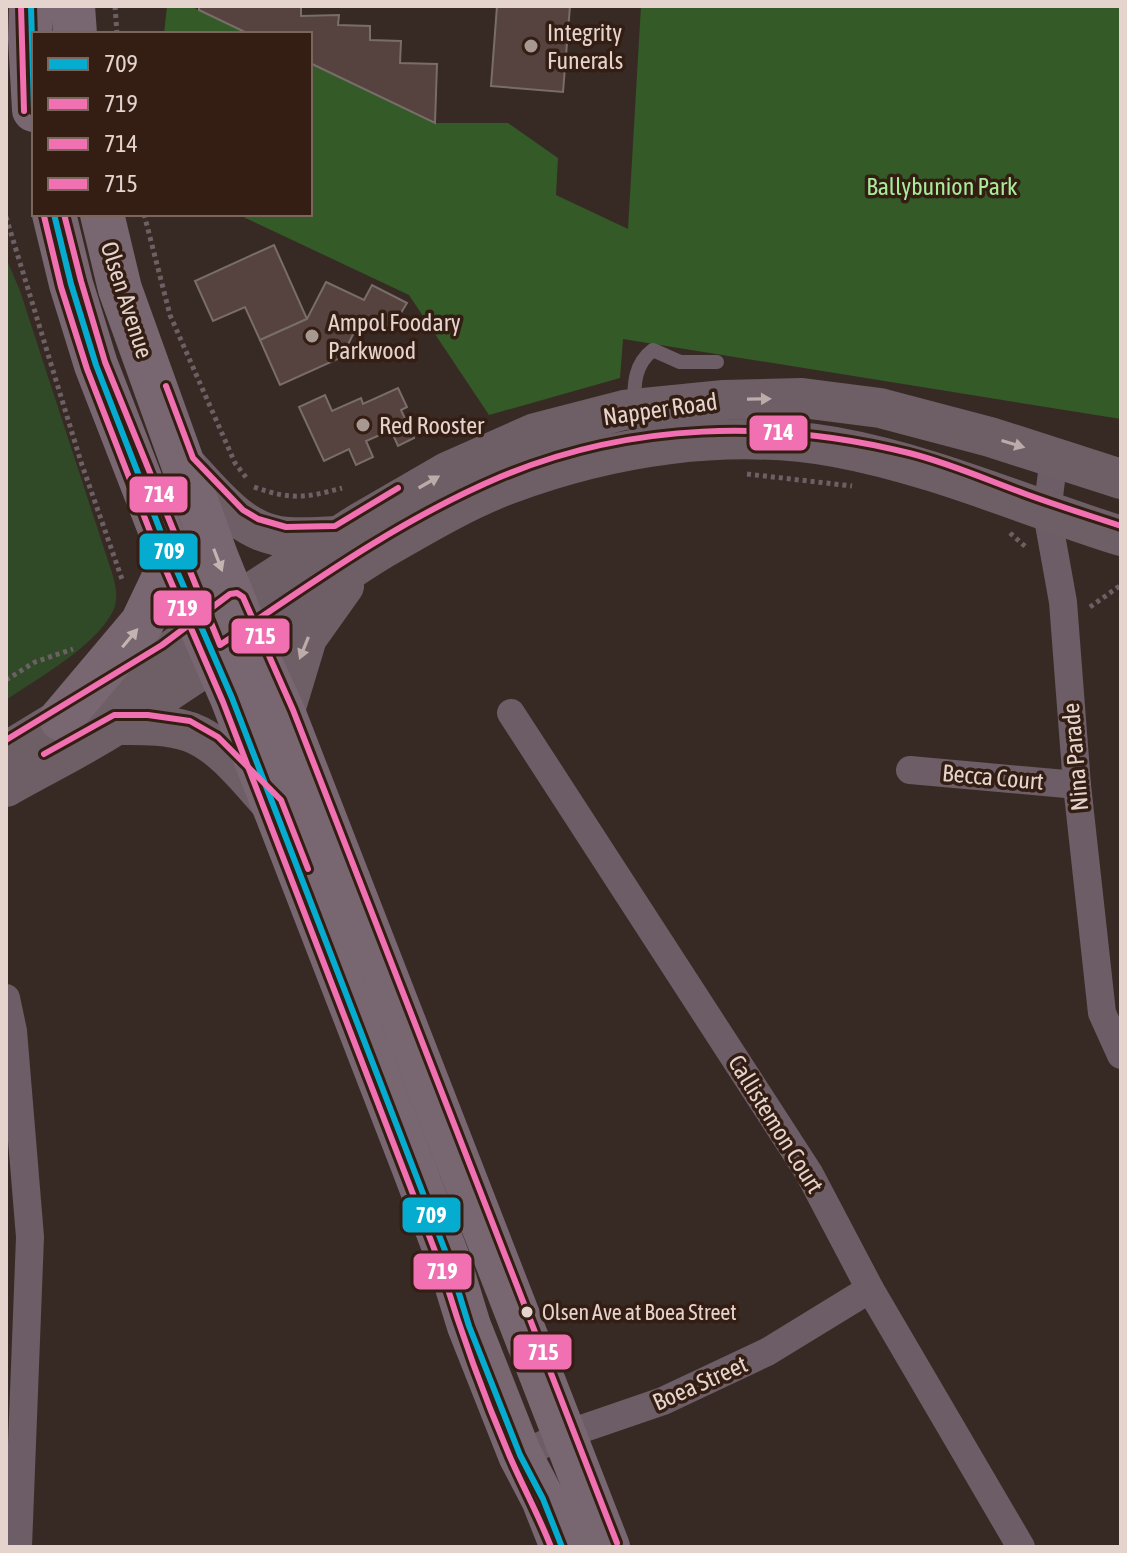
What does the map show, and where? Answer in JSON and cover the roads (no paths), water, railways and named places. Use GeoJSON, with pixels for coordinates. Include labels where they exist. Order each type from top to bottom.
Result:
{"type":"FeatureCollection","features":[{"type":"Feature","properties":{"kind":"main road"},"geometry":{"type":"LineString","coordinates":[[73,6],[75,32]]}},
{"type":"Feature","properties":{"kind":"main road"},"geometry":{"type":"LineString","coordinates":[[22,28],[32,96]]}},
{"type":"Feature","properties":{"kind":"main road","name":"Olsen Avenue"},"geometry":{"type":"LineString","coordinates":[[54,216],[96,365],[167,548],[284,714],[608,1547]]}},
{"type":"Feature","properties":{"kind":"main road","name":"Olsen Avenue"},"geometry":{"type":"LineString","coordinates":[[102,216],[120,289],[216,556],[225,632],[273,806],[449,1261],[469,1326],[520,1455],[543,1499],[562,1547]]}},
{"type":"Feature","properties":{"kind":"main road","name":"Napper Road"},"geometry":{"type":"LineString","coordinates":[[225,632],[350,549],[447,472],[535,433],[634,409],[724,400],[802,398],[880,408],[1054,456],[1121,479]]}},
{"type":"Feature","properties":{"kind":"main road","name":"Napper Road"},"geometry":{"type":"LineString","coordinates":[[350,549],[558,467],[601,456],[691,443],[793,442],[913,464],[1047,513],[1121,536]]}},
{"type":"Feature","properties":{"kind":"main road"},"geometry":{"type":"LineString","coordinates":[[184,463],[237,518],[250,526],[285,537],[350,549],[307,638],[284,714]]}},
{"type":"Feature","properties":{"kind":"main road"},"geometry":{"type":"LineString","coordinates":[[61,719],[142,623],[163,579],[167,548]]}},
{"type":"Feature","properties":{"kind":"main road"},"geometry":{"type":"LineString","coordinates":[[6,752],[168,653],[225,632]]}},
{"type":"Feature","properties":{"kind":"main road"},"geometry":{"type":"LineString","coordinates":[[6,787],[116,725],[225,632]]}},
{"type":"Feature","properties":{"kind":"main road"},"geometry":{"type":"LineString","coordinates":[[116,725],[186,730],[199,736],[229,760],[273,806]]}},
{"type":"Feature","properties":{"kind":"street","name":"Nina Parade"},"geometry":{"type":"LineString","coordinates":[[1054,456],[1047,513],[1063,602],[1077,785],[1102,1013],[1121,1055]]}},
{"type":"Feature","properties":{"kind":"street","name":"Callistemon Court"},"geometry":{"type":"LineString","coordinates":[[511,713],[809,1173],[870,1289],[1021,1547]]}},
{"type":"Feature","properties":{"kind":"street","name":"Becca Court"},"geometry":{"type":"LineString","coordinates":[[910,770],[1077,785]]}},
{"type":"Feature","properties":{"kind":"street"},"geometry":{"type":"LineString","coordinates":[[6,998],[13,1031],[30,1237],[18,1547]]}},
{"type":"Feature","properties":{"kind":"street","name":"Boea Street"},"geometry":{"type":"LineString","coordinates":[[520,1455],[564,1435],[663,1401],[728,1371],[767,1352],[870,1289]]}},
{"type":"Feature","properties":{"kind":"lane"},"geometry":{"type":"LineString","coordinates":[[634,409],[634,381],[643,358],[653,350],[680,362],[717,362]]}},
{"type":"Feature","properties":{"kind":"place","name":"Integrity Funerals"},"geometry":{"type":"Point","coordinates":[531,46]}},
{"type":"Feature","properties":{"kind":"place","name":"Ampol Foodary Parkwood"},"geometry":{"type":"Point","coordinates":[312,336]}},
{"type":"Feature","properties":{"kind":"place","name":"Red Rooster"},"geometry":{"type":"Point","coordinates":[363,425]}},
{"type":"Feature","properties":{"kind":"place","name":"Olsen Ave at Boea Street"},"geometry":{"type":"Point","coordinates":[527,1312]}},
{"type":"Feature","properties":{"kind":"park label","name":"Ballybunion Park"},"geometry":{"type":"Point","coordinates":[942,186]}}]}
